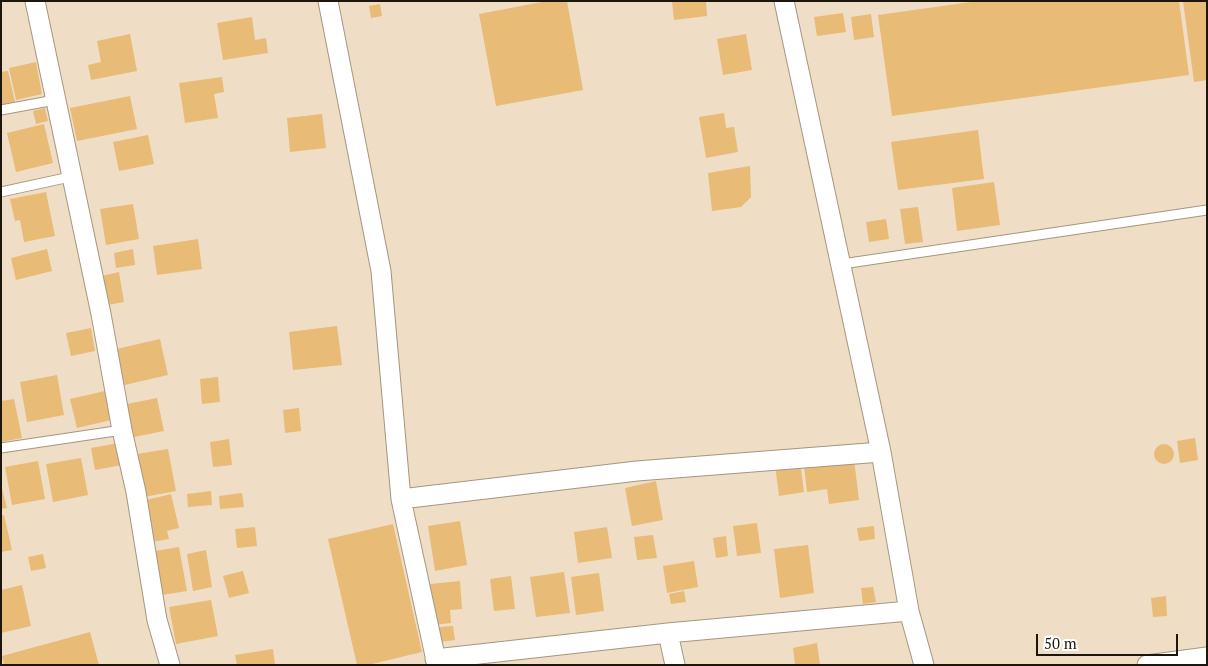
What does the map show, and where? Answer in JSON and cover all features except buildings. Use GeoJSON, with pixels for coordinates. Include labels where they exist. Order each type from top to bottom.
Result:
{"type":"FeatureCollection","features":[{"type":"Feature","properties":{"kind":"street"},"geometry":{"type":"LineString","coordinates":[[34,1],[70,177],[101,314],[122,430],[136,492],[157,620],[170,665]]}},
{"type":"Feature","properties":{"kind":"street"},"geometry":{"type":"LineString","coordinates":[[328,1],[381,271],[401,499],[436,662],[668,633],[909,611]]}},
{"type":"Feature","properties":{"kind":"street"},"geometry":{"type":"LineString","coordinates":[[784,1],[881,452],[909,611],[924,665]]}},
{"type":"Feature","properties":{"kind":"street"},"geometry":{"type":"LineString","coordinates":[[401,499],[638,471],[881,452]]}},
{"type":"Feature","properties":{"kind":"street"},"geometry":{"type":"LineString","coordinates":[[668,633],[675,665]]}},
{"type":"Feature","properties":{"kind":"street"},"geometry":{"type":"LineString","coordinates":[[1147,665],[1207,657]]}},
{"type":"Feature","properties":{"kind":"lane"},"geometry":{"type":"LineString","coordinates":[[1,110],[54,100]]}},
{"type":"Feature","properties":{"kind":"lane"},"geometry":{"type":"LineString","coordinates":[[1,192],[70,177]]}},
{"type":"Feature","properties":{"kind":"lane"},"geometry":{"type":"LineString","coordinates":[[842,264],[1207,210]]}},
{"type":"Feature","properties":{"kind":"lane"},"geometry":{"type":"LineString","coordinates":[[1,448],[122,430]]}}]}
